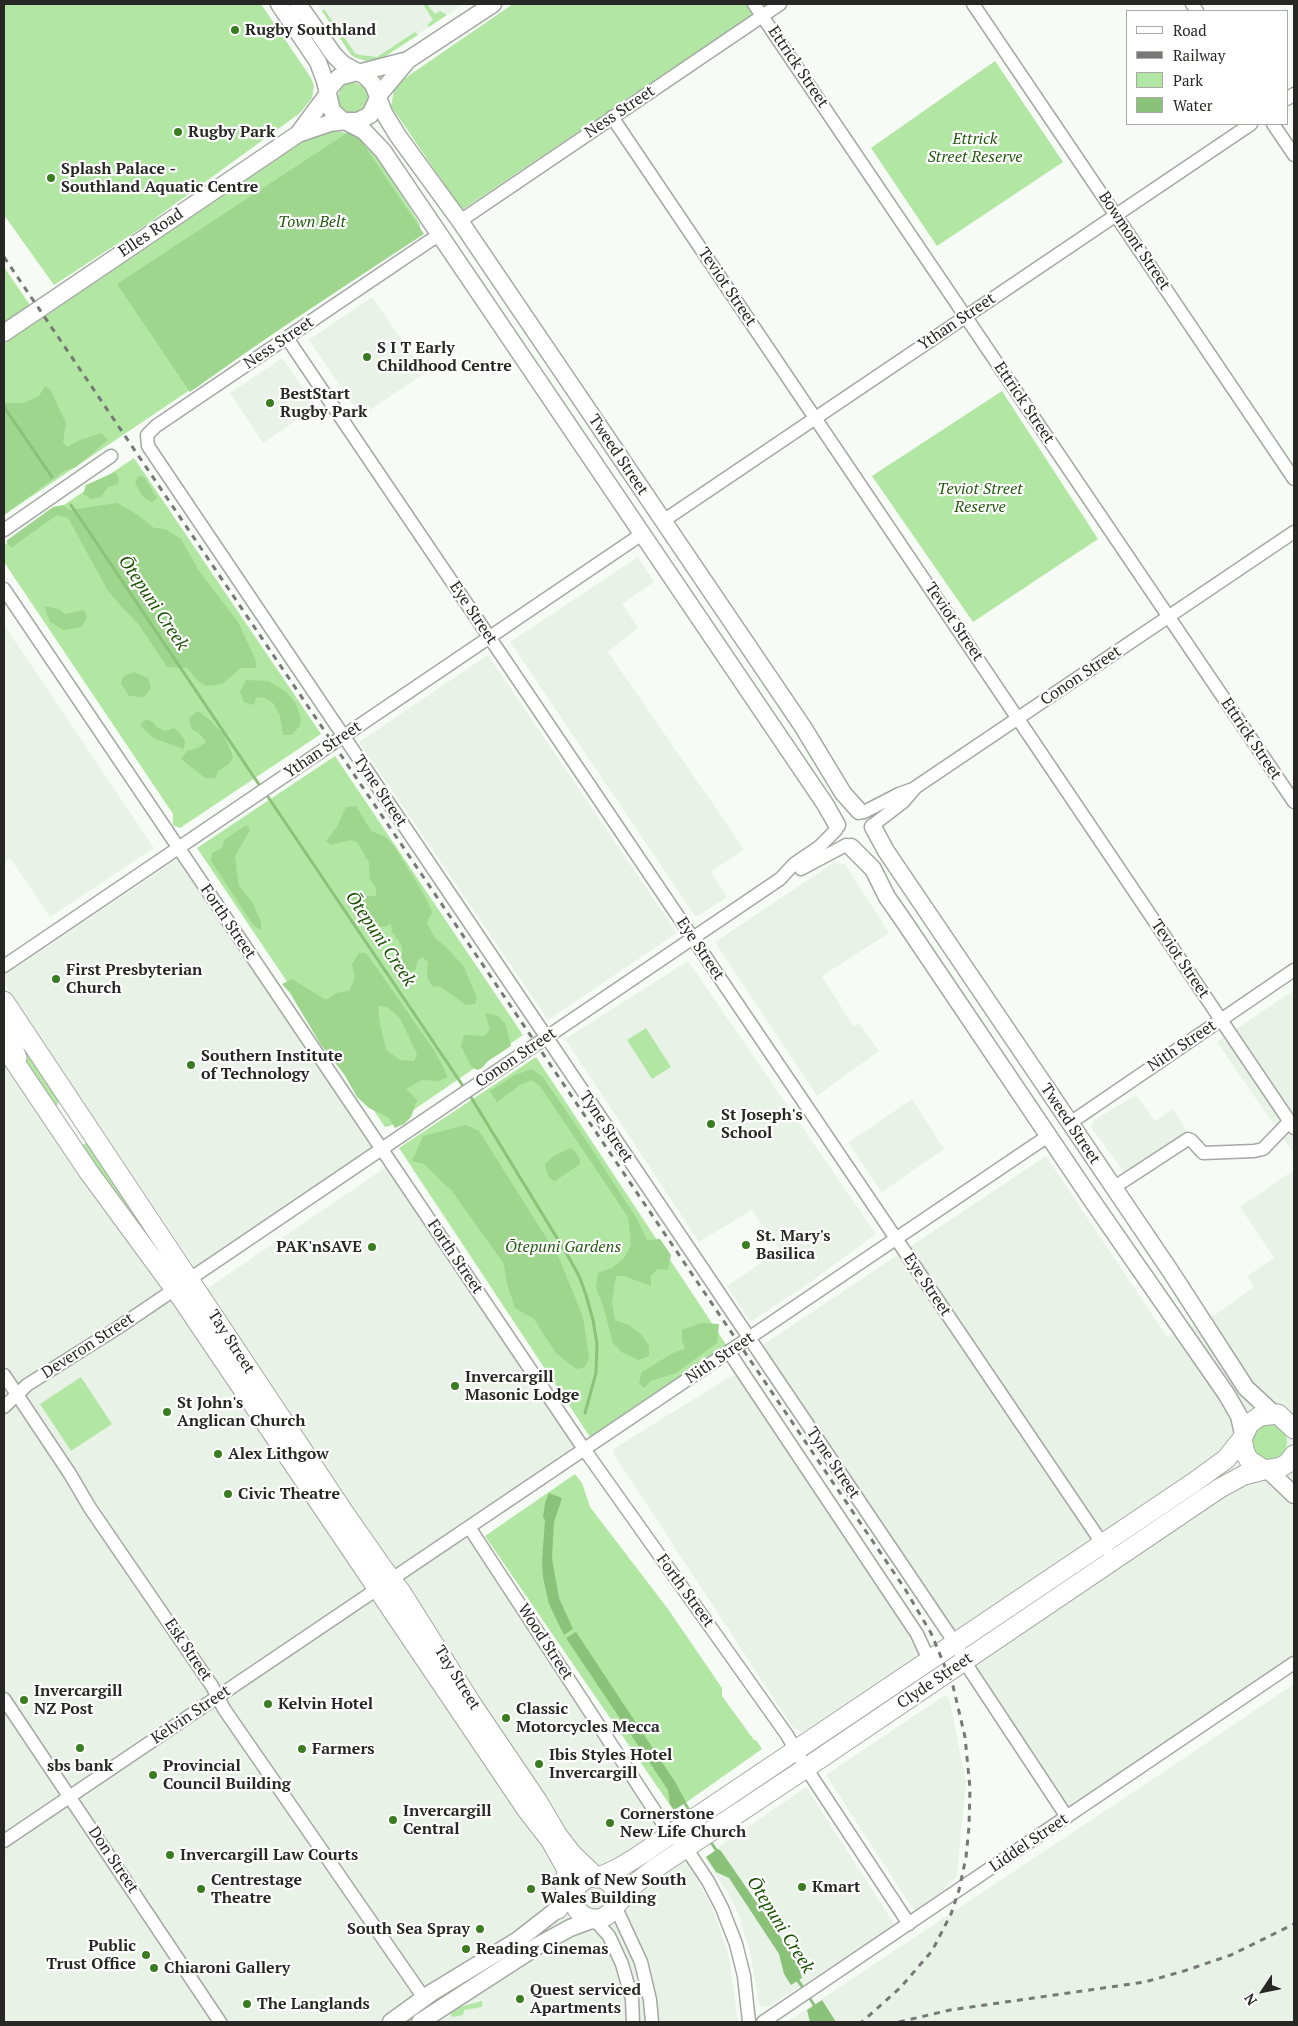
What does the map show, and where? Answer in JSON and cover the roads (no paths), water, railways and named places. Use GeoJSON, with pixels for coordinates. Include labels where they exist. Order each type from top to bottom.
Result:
{"type":"FeatureCollection","features":[{"type":"Feature","properties":{"kind":"highway","name":"Tay Street"},"geometry":{"type":"LineString","coordinates":[[4,1001],[65,1092],[182,1284],[343,1511],[385,1584],[533,1806],[565,1846],[596,1878]]}},
{"type":"Feature","properties":{"kind":"highway"},"geometry":{"type":"LineString","coordinates":[[4,1024],[27,1080]]}},
{"type":"Feature","properties":{"kind":"highway","name":"Tay Street"},"geometry":{"type":"LineString","coordinates":[[4,1046],[88,1171],[182,1284]]}},
{"type":"Feature","properties":{"kind":"highway"},"geometry":{"type":"LineString","coordinates":[[46,1109],[51,1112],[59,1109],[65,1092]]}},
{"type":"Feature","properties":{"kind":"highway"},"geometry":{"type":"LineString","coordinates":[[1282,1413],[1294,1429]]}},
{"type":"Feature","properties":{"kind":"highway","name":"Clyde Street"},"geometry":{"type":"LineString","coordinates":[[596,1878],[624,1865],[1219,1465],[1243,1437],[1254,1419],[1260,1416],[1282,1413]]}},
{"type":"Feature","properties":{"kind":"highway"},"geometry":{"type":"LineString","coordinates":[[1243,1437],[1245,1453],[1249,1460],[1266,1470]]}},
{"type":"Feature","properties":{"kind":"highway","name":"Clyde Street"},"geometry":{"type":"LineString","coordinates":[[615,1906],[645,1876],[1230,1481],[1244,1475],[1281,1467],[1288,1463],[1294,1455]]}},
{"type":"Feature","properties":{"kind":"highway","name":"Tay Street"},"geometry":{"type":"LineString","coordinates":[[533,1806],[558,1854],[575,1893]]}},
{"type":"Feature","properties":{"kind":"highway"},"geometry":{"type":"LineString","coordinates":[[533,1806],[592,1864],[604,1869],[624,1865]]}},
{"type":"Feature","properties":{"kind":"highway"},"geometry":{"type":"LineString","coordinates":[[533,1806],[564,1880],[566,1892],[558,1909]]}},
{"type":"Feature","properties":{"kind":"highway"},"geometry":{"type":"LineString","coordinates":[[589,1879],[603,1879],[613,1887],[616,1899],[615,1906],[609,1914],[594,1919],[582,1915],[578,1910],[575,1905],[575,1893],[582,1882],[589,1879]]}},
{"type":"Feature","properties":{"kind":"main road","name":"Tweed Street"},"geometry":{"type":"LineString","coordinates":[[279,4],[315,58],[332,111],[364,131],[377,144],[825,804],[836,828]]}},
{"type":"Feature","properties":{"kind":"main road","name":"Tweed Street"},"geometry":{"type":"LineString","coordinates":[[298,4],[334,55],[343,64],[370,80],[395,132],[460,221],[803,727],[843,793],[867,819],[886,851],[1171,1272],[1246,1388],[1282,1413]]}},
{"type":"Feature","properties":{"kind":"main road"},"geometry":{"type":"LineString","coordinates":[[347,121],[358,121],[370,115],[378,97],[408,60],[493,4]]}},
{"type":"Feature","properties":{"kind":"main road"},"geometry":{"type":"LineString","coordinates":[[327,93],[339,77],[408,60]]}},
{"type":"Feature","properties":{"kind":"main road","name":"Elles Road"},"geometry":{"type":"LineString","coordinates":[[298,134],[327,93]]}},
{"type":"Feature","properties":{"kind":"main road","name":"Elles Road"},"geometry":{"type":"LineString","coordinates":[[4,333],[298,134],[330,123],[347,121]]}},
{"type":"Feature","properties":{"kind":"main road"},"geometry":{"type":"LineString","coordinates":[[441,236],[448,233],[451,229],[450,207]]}},
{"type":"Feature","properties":{"kind":"main road"},"geometry":{"type":"LineString","coordinates":[[642,534],[649,521],[651,503]]}},
{"type":"Feature","properties":{"kind":"main road"},"geometry":{"type":"LineString","coordinates":[[654,552],[657,532],[663,522]]}},
{"type":"Feature","properties":{"kind":"main road","name":"Conon Street"},"geometry":{"type":"LineString","coordinates":[[836,828],[845,813],[867,819]]}},
{"type":"Feature","properties":{"kind":"main road"},"geometry":{"type":"LineString","coordinates":[[836,828],[839,839],[849,846],[862,846],[870,838],[867,819]]}},
{"type":"Feature","properties":{"kind":"main road","name":"Tweed Street"},"geometry":{"type":"LineString","coordinates":[[849,846],[873,868],[888,897],[1048,1136],[1233,1405],[1239,1416],[1243,1437]]}},
{"type":"Feature","properties":{"kind":"main road"},"geometry":{"type":"LineString","coordinates":[[948,986],[968,973]]}},
{"type":"Feature","properties":{"kind":"main road"},"geometry":{"type":"LineString","coordinates":[[1048,1136],[1055,1124],[1058,1106]]}},
{"type":"Feature","properties":{"kind":"main road"},"geometry":{"type":"LineString","coordinates":[[1060,1153],[1063,1131],[1070,1123]]}},
{"type":"Feature","properties":{"kind":"main road"},"geometry":{"type":"LineString","coordinates":[[1150,1285],[1171,1272]]}},
{"type":"Feature","properties":{"kind":"main road"},"geometry":{"type":"LineString","coordinates":[[1266,1470],[1294,1495]]}},
{"type":"Feature","properties":{"kind":"main road"},"geometry":{"type":"LineString","coordinates":[[391,2022],[424,1998],[500,1952],[558,1909],[575,1893]]}},
{"type":"Feature","properties":{"kind":"main road"},"geometry":{"type":"LineString","coordinates":[[420,2022],[539,1945],[570,1928],[594,1919]]}},
{"type":"Feature","properties":{"kind":"street","name":"Ettrick Street"},"geometry":{"type":"LineString","coordinates":[[754,4],[1294,802]]}},
{"type":"Feature","properties":{"kind":"street","name":"Ness Street"},"geometry":{"type":"LineString","coordinates":[[460,221],[780,4]]}},
{"type":"Feature","properties":{"kind":"street","name":"Bowmont Street"},"geometry":{"type":"LineString","coordinates":[[974,4],[1294,478]]}},
{"type":"Feature","properties":{"kind":"street","name":"Teviot Street"},"geometry":{"type":"LineString","coordinates":[[612,117],[1292,1125]]}},
{"type":"Feature","properties":{"kind":"street","name":"Ythan Street"},"geometry":{"type":"LineString","coordinates":[[663,522],[1249,125]]}},
{"type":"Feature","properties":{"kind":"street"},"geometry":{"type":"LineString","coordinates":[[1274,125],[1294,155]]}},
{"type":"Feature","properties":{"kind":"street","name":"Ness Street"},"geometry":{"type":"LineString","coordinates":[[146,438],[149,432],[156,426],[431,240],[441,236]]}},
{"type":"Feature","properties":{"kind":"street","name":"Eye Street"},"geometry":{"type":"LineString","coordinates":[[287,338],[1113,1560]]}},
{"type":"Feature","properties":{"kind":"street","name":"Tyne Street"},"geometry":{"type":"LineString","coordinates":[[146,438],[150,449],[343,737],[966,1660],[970,1670],[1067,1817]]}},
{"type":"Feature","properties":{"kind":"street"},"geometry":{"type":"LineString","coordinates":[[4,530],[111,456]]}},
{"type":"Feature","properties":{"kind":"street","name":"Conon Street"},"geometry":{"type":"LineString","coordinates":[[867,819],[899,794],[916,788],[1294,532]]}},
{"type":"Feature","properties":{"kind":"street","name":"Ythan Street"},"geometry":{"type":"LineString","coordinates":[[4,966],[642,534]]}},
{"type":"Feature","properties":{"kind":"street","name":"Forth Street"},"geometry":{"type":"LineString","coordinates":[[4,589],[584,1450],[797,1750],[806,1768],[909,1924]]}},
{"type":"Feature","properties":{"kind":"street","name":"Conon Street"},"geometry":{"type":"LineString","coordinates":[[182,1284],[780,879],[794,864],[819,847],[836,828]]}},
{"type":"Feature","properties":{"kind":"street"},"geometry":{"type":"LineString","coordinates":[[780,879],[849,846]]}},
{"type":"Feature","properties":{"kind":"street","name":"Nith Street"},"geometry":{"type":"LineString","coordinates":[[1070,1123],[1294,970]]}},
{"type":"Feature","properties":{"kind":"street"},"geometry":{"type":"LineString","coordinates":[[1113,1188],[1188,1139],[1202,1153],[1254,1151],[1263,1149],[1292,1125]]}},
{"type":"Feature","properties":{"kind":"street","name":"Nith Street"},"geometry":{"type":"LineString","coordinates":[[385,1584],[1048,1136]]}},
{"type":"Feature","properties":{"kind":"street","name":"Deveron Street"},"geometry":{"type":"LineString","coordinates":[[4,1407],[27,1385],[182,1284]]}},
{"type":"Feature","properties":{"kind":"street","name":"Tyne Street"},"geometry":{"type":"LineString","coordinates":[[729,1352],[917,1634],[929,1660]]}},
{"type":"Feature","properties":{"kind":"street","name":"Esk Street"},"geometry":{"type":"LineString","coordinates":[[4,1375],[70,1474],[90,1508],[146,1588],[252,1749],[424,1998]]}},
{"type":"Feature","properties":{"kind":"street","name":"Wood Street"},"geometry":{"type":"LineString","coordinates":[[469,1527],[664,1825],[684,1825],[696,1842],[708,1881],[732,1932],[744,1976],[749,2022]]}},
{"type":"Feature","properties":{"kind":"street","name":"Kelvin Street"},"geometry":{"type":"LineString","coordinates":[[4,1841],[385,1584]]}},
{"type":"Feature","properties":{"kind":"street","name":"Liddel Street"},"geometry":{"type":"LineString","coordinates":[[763,2022],[1294,1662]]}},
{"type":"Feature","properties":{"kind":"street","name":"Don Street"},"geometry":{"type":"LineString","coordinates":[[4,1699],[220,2022]]}},
{"type":"Feature","properties":{"kind":"street"},"geometry":{"type":"LineString","coordinates":[[615,1906],[641,1962],[649,1993],[652,2022]]}},
{"type":"Feature","properties":{"kind":"street"},"geometry":{"type":"LineString","coordinates":[[594,1919],[609,1936],[620,1956],[630,1989],[633,2022]]}},
{"type":"Feature","properties":{"kind":"water"},"geometry":{"type":"Polygon","coordinates":[[[549,1493],[562,1498],[554,1522],[552,1559],[559,1598],[573,1629],[564,1635],[549,1604],[543,1577],[542,1561],[545,1520],[543,1517],[549,1493]]]}},
{"type":"Feature","properties":{"kind":"water"},"geometry":{"type":"Polygon","coordinates":[[[576,1632],[677,1785],[686,1802],[674,1810],[670,1804],[668,1790],[566,1638],[576,1632]]]}},
{"type":"Feature","properties":{"kind":"water"},"geometry":{"type":"Polygon","coordinates":[[[718,1849],[797,1961],[802,1978],[791,1985],[784,1974],[779,1954],[729,1878],[716,1872],[706,1857],[718,1849]]]}},
{"type":"Feature","properties":{"kind":"water"},"geometry":{"type":"Polygon","coordinates":[[[822,2000],[836,2022],[810,2022],[807,2010],[822,2000]]]}},
{"type":"Feature","properties":{"kind":"waterway","name":"Ōtepuni Creek"},"geometry":{"type":"LineString","coordinates":[[4,407],[52,477]]}},
{"type":"Feature","properties":{"kind":"waterway","name":"Ōtepuni Creek"},"geometry":{"type":"LineString","coordinates":[[71,505],[262,789]]}},
{"type":"Feature","properties":{"kind":"waterway","name":"Ōtepuni Creek"},"geometry":{"type":"LineString","coordinates":[[266,794],[465,1089]]}},
{"type":"Feature","properties":{"kind":"waterway","name":"Ōtepuni Creek"},"geometry":{"type":"LineString","coordinates":[[469,1094],[568,1256],[579,1276],[586,1295],[597,1344],[596,1373],[585,1413]]}},
{"type":"Feature","properties":{"kind":"waterway","name":"Ōtepuni Creek"},"geometry":{"type":"LineString","coordinates":[[682,1799],[691,1813]]}},
{"type":"Feature","properties":{"kind":"waterway","name":"Ōtepuni Creek"},"geometry":{"type":"LineString","coordinates":[[710,1841],[719,1854]]}},
{"type":"Feature","properties":{"kind":"waterway","name":"Ōtepuni Creek"},"geometry":{"type":"LineString","coordinates":[[796,1978],[804,1989]]}},
{"type":"Feature","properties":{"kind":"waterway","name":"Ōtepuni Creek"},"geometry":{"type":"LineString","coordinates":[[807,1994],[816,2008]]}},
{"type":"Feature","properties":{"kind":"railway"},"geometry":{"type":"LineString","coordinates":[[4,257],[905,1589],[931,1633],[953,1686],[965,1737],[970,1788],[966,1857],[959,1890],[951,1914],[932,1951],[900,1988],[862,2022]]}},
{"type":"Feature","properties":{"kind":"railway"},"geometry":{"type":"LineString","coordinates":[[899,2022],[950,2010],[1145,1982],[1231,1955],[1294,1924]]}},
{"type":"Feature","properties":{"kind":"place","name":"Rugby Southland"},"geometry":{"type":"Point","coordinates":[235,30]}},
{"type":"Feature","properties":{"kind":"place","name":"Rugby Park"},"geometry":{"type":"Point","coordinates":[178,132]}},
{"type":"Feature","properties":{"kind":"place","name":"Splash Palace - Southland Aquatic Centre"},"geometry":{"type":"Point","coordinates":[51,178]}},
{"type":"Feature","properties":{"kind":"place","name":"S I T Early Childhood Centre"},"geometry":{"type":"Point","coordinates":[367,357]}},
{"type":"Feature","properties":{"kind":"place","name":"BestStart Rugby Park"},"geometry":{"type":"Point","coordinates":[270,403]}},
{"type":"Feature","properties":{"kind":"place","name":"First Presbyterian Church"},"geometry":{"type":"Point","coordinates":[56,979]}},
{"type":"Feature","properties":{"kind":"place","name":"Southern Institute of Technology"},"geometry":{"type":"Point","coordinates":[191,1065]}},
{"type":"Feature","properties":{"kind":"place","name":"St Joseph's School"},"geometry":{"type":"Point","coordinates":[711,1124]}},
{"type":"Feature","properties":{"kind":"place","name":"St. Mary's Basilica"},"geometry":{"type":"Point","coordinates":[746,1245]}},
{"type":"Feature","properties":{"kind":"place","name":"PAK'nSAVE"},"geometry":{"type":"Point","coordinates":[372,1247]}},
{"type":"Feature","properties":{"kind":"place","name":"Invercargill Masonic Lodge"},"geometry":{"type":"Point","coordinates":[455,1386]}},
{"type":"Feature","properties":{"kind":"place","name":"St John's Anglican Church"},"geometry":{"type":"Point","coordinates":[167,1412]}},
{"type":"Feature","properties":{"kind":"place","name":"Alex Lithgow"},"geometry":{"type":"Point","coordinates":[218,1454]}},
{"type":"Feature","properties":{"kind":"place","name":"Civic Theatre"},"geometry":{"type":"Point","coordinates":[228,1494]}},
{"type":"Feature","properties":{"kind":"place","name":"Invercargill NZ Post"},"geometry":{"type":"Point","coordinates":[24,1700]}},
{"type":"Feature","properties":{"kind":"place","name":"Kelvin Hotel"},"geometry":{"type":"Point","coordinates":[268,1704]}},
{"type":"Feature","properties":{"kind":"place","name":"Classic Motorcycles Mecca"},"geometry":{"type":"Point","coordinates":[506,1718]}},
{"type":"Feature","properties":{"kind":"place","name":"sbs bank"},"geometry":{"type":"Point","coordinates":[80,1748]}},
{"type":"Feature","properties":{"kind":"place","name":"Farmers"},"geometry":{"type":"Point","coordinates":[302,1749]}},
{"type":"Feature","properties":{"kind":"place","name":"Ibis Styles Hotel Invercargill"},"geometry":{"type":"Point","coordinates":[539,1764]}},
{"type":"Feature","properties":{"kind":"place","name":"Provincial Council Building"},"geometry":{"type":"Point","coordinates":[153,1775]}},
{"type":"Feature","properties":{"kind":"place","name":"Invercargill Central"},"geometry":{"type":"Point","coordinates":[393,1820]}},
{"type":"Feature","properties":{"kind":"place","name":"Cornerstone New Life Church"},"geometry":{"type":"Point","coordinates":[610,1823]}},
{"type":"Feature","properties":{"kind":"place","name":"Invercargill Law Courts"},"geometry":{"type":"Point","coordinates":[170,1855]}},
{"type":"Feature","properties":{"kind":"place","name":"Kmart"},"geometry":{"type":"Point","coordinates":[802,1887]}},
{"type":"Feature","properties":{"kind":"place","name":"Centrestage Theatre"},"geometry":{"type":"Point","coordinates":[201,1889]}},
{"type":"Feature","properties":{"kind":"place","name":"Bank of New South Wales Building"},"geometry":{"type":"Point","coordinates":[531,1889]}},
{"type":"Feature","properties":{"kind":"place","name":"South Sea Spray"},"geometry":{"type":"Point","coordinates":[480,1929]}},
{"type":"Feature","properties":{"kind":"place","name":"Reading Cinemas"},"geometry":{"type":"Point","coordinates":[466,1949]}},
{"type":"Feature","properties":{"kind":"place","name":"Public Trust Office"},"geometry":{"type":"Point","coordinates":[146,1955]}},
{"type":"Feature","properties":{"kind":"place","name":"Chiaroni Gallery"},"geometry":{"type":"Point","coordinates":[154,1968]}},
{"type":"Feature","properties":{"kind":"place","name":"Quest serviced Apartments"},"geometry":{"type":"Point","coordinates":[520,1999]}},
{"type":"Feature","properties":{"kind":"place","name":"The Langlands"},"geometry":{"type":"Point","coordinates":[247,2004]}},
{"type":"Feature","properties":{"kind":"park label","name":"Ettrick Street Reserve"},"geometry":{"type":"Point","coordinates":[975,148]}},
{"type":"Feature","properties":{"kind":"park label","name":"Town Belt"},"geometry":{"type":"Point","coordinates":[312,222]}},
{"type":"Feature","properties":{"kind":"park label","name":"Teviot Street Reserve"},"geometry":{"type":"Point","coordinates":[980,498]}},
{"type":"Feature","properties":{"kind":"park label","name":"Ōtepuni Gardens"},"geometry":{"type":"Point","coordinates":[563,1247]}}]}
